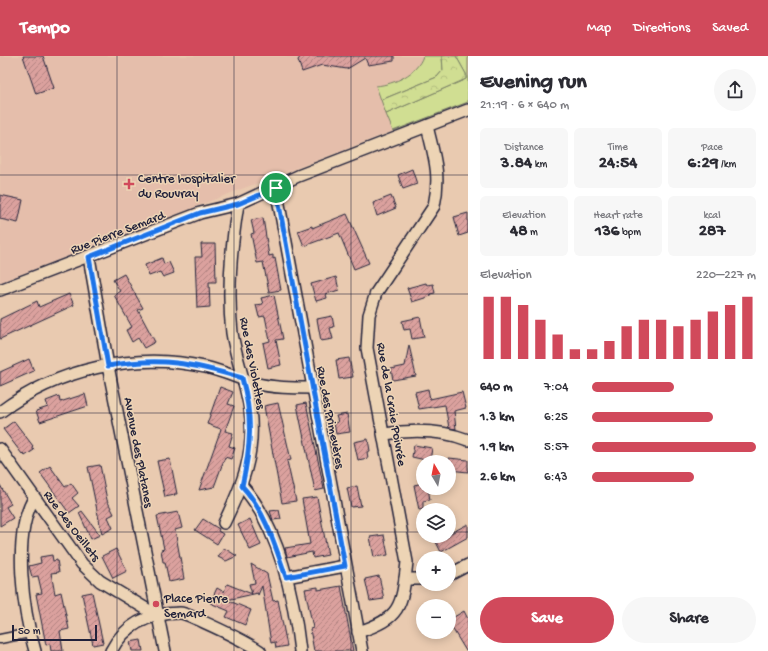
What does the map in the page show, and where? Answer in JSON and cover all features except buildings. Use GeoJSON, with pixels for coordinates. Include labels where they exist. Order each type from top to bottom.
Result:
{"type":"FeatureCollection","features":[{"type":"Feature","properties":{"kind":"street","name":"Rue Pierre Semard"},"geometry":{"type":"LineString","coordinates":[[0,290],[200,213],[238,204],[276,188],[298,176],[468,110]]}},
{"type":"Feature","properties":{"kind":"street","name":"Rue de la Craie Poivrée"},"geometry":{"type":"LineString","coordinates":[[358,632],[379,626],[396,612],[404,595],[407,562],[367,348],[369,315],[376,293],[434,206],[438,189],[438,170],[427,126]]}},
{"type":"Feature","properties":{"kind":"street","name":"Rue des Primevères"},"geometry":{"type":"LineString","coordinates":[[276,188],[362,651]]}},
{"type":"Feature","properties":{"kind":"street","name":"Rue des Violettes"},"geometry":{"type":"LineString","coordinates":[[224,523],[242,486],[249,458],[251,431],[250,411],[232,335],[230,308],[232,249],[238,204]]}},
{"type":"Feature","properties":{"kind":"street","name":"Avenue des Platanes"},"geometry":{"type":"LineString","coordinates":[[89,257],[108,366],[165,651]]}},
{"type":"Feature","properties":{"kind":"street"},"geometry":{"type":"LineString","coordinates":[[0,412],[38,388],[62,378],[108,366],[140,361],[172,361],[205,367],[254,383],[278,387],[312,388]]}},
{"type":"Feature","properties":{"kind":"street"},"geometry":{"type":"LineString","coordinates":[[384,434],[407,430],[459,437],[468,440]]}},
{"type":"Feature","properties":{"kind":"street","name":"Rue des Oeillets"},"geometry":{"type":"LineString","coordinates":[[0,449],[82,564],[100,581],[158,616]]}},
{"type":"Feature","properties":{"kind":"street"},"geometry":{"type":"LineString","coordinates":[[242,486],[253,498],[261,514],[286,577],[300,651]]}},
{"type":"Feature","properties":{"kind":"street"},"geometry":{"type":"LineString","coordinates":[[34,498],[28,507],[23,540],[22,573],[24,604],[35,651]]}},
{"type":"Feature","properties":{"kind":"street"},"geometry":{"type":"LineString","coordinates":[[456,571],[468,565]]}},
{"type":"Feature","properties":{"kind":"street"},"geometry":{"type":"LineString","coordinates":[[286,577],[345,566]]}},
{"type":"Feature","properties":{"kind":"street"},"geometry":{"type":"LineString","coordinates":[[405,579],[416,579]]}},
{"type":"Feature","properties":{"kind":"street"},"geometry":{"type":"LineString","coordinates":[[111,651],[118,638],[133,625],[143,620],[158,616],[181,613],[241,638],[260,651]]}},
{"type":"Feature","properties":{"kind":"street"},"geometry":{"type":"LineString","coordinates":[[0,639],[30,633]]}},
{"type":"Feature","properties":{"kind":"shaded area","name":"Centre hospitalier du Rouvray"},"geometry":{"type":"Polygon","coordinates":[[[0,56],[468,56],[468,102],[0,282],[0,56]]]}},
{"type":"Feature","properties":{"kind":"green space"},"geometry":{"type":"Polygon","coordinates":[[[423,56],[442,56],[443,70],[437,77],[381,100],[376,86],[391,83],[411,73],[416,68],[423,56]]]}},
{"type":"Feature","properties":{"kind":"green space"},"geometry":{"type":"Polygon","coordinates":[[[442,56],[456,56],[466,74],[466,79],[386,114],[381,100],[437,77],[443,70],[442,56]]]}},
{"type":"Feature","properties":{"kind":"green space"},"geometry":{"type":"Polygon","coordinates":[[[456,56],[468,56],[468,102],[393,131],[386,114],[466,79],[466,74],[456,56]]]}},
{"type":"Feature","properties":{"kind":"place","name":"Centre hospitalier du Rouvray"},"geometry":{"type":"Point","coordinates":[129,184]}},
{"type":"Feature","properties":{"kind":"place","name":"Place Pierre Semard"},"geometry":{"type":"Point","coordinates":[156,604]}},
{"type":"Feature","properties":{"kind":"route"},"geometry":{"type":"LineString","coordinates":[[276,188],[345,566],[286,577],[261,514],[253,498],[242,486],[249,458],[251,431],[250,411],[242,378],[205,367],[172,361],[140,361],[108,366],[89,257],[200,213],[238,204],[276,188]]}}]}
